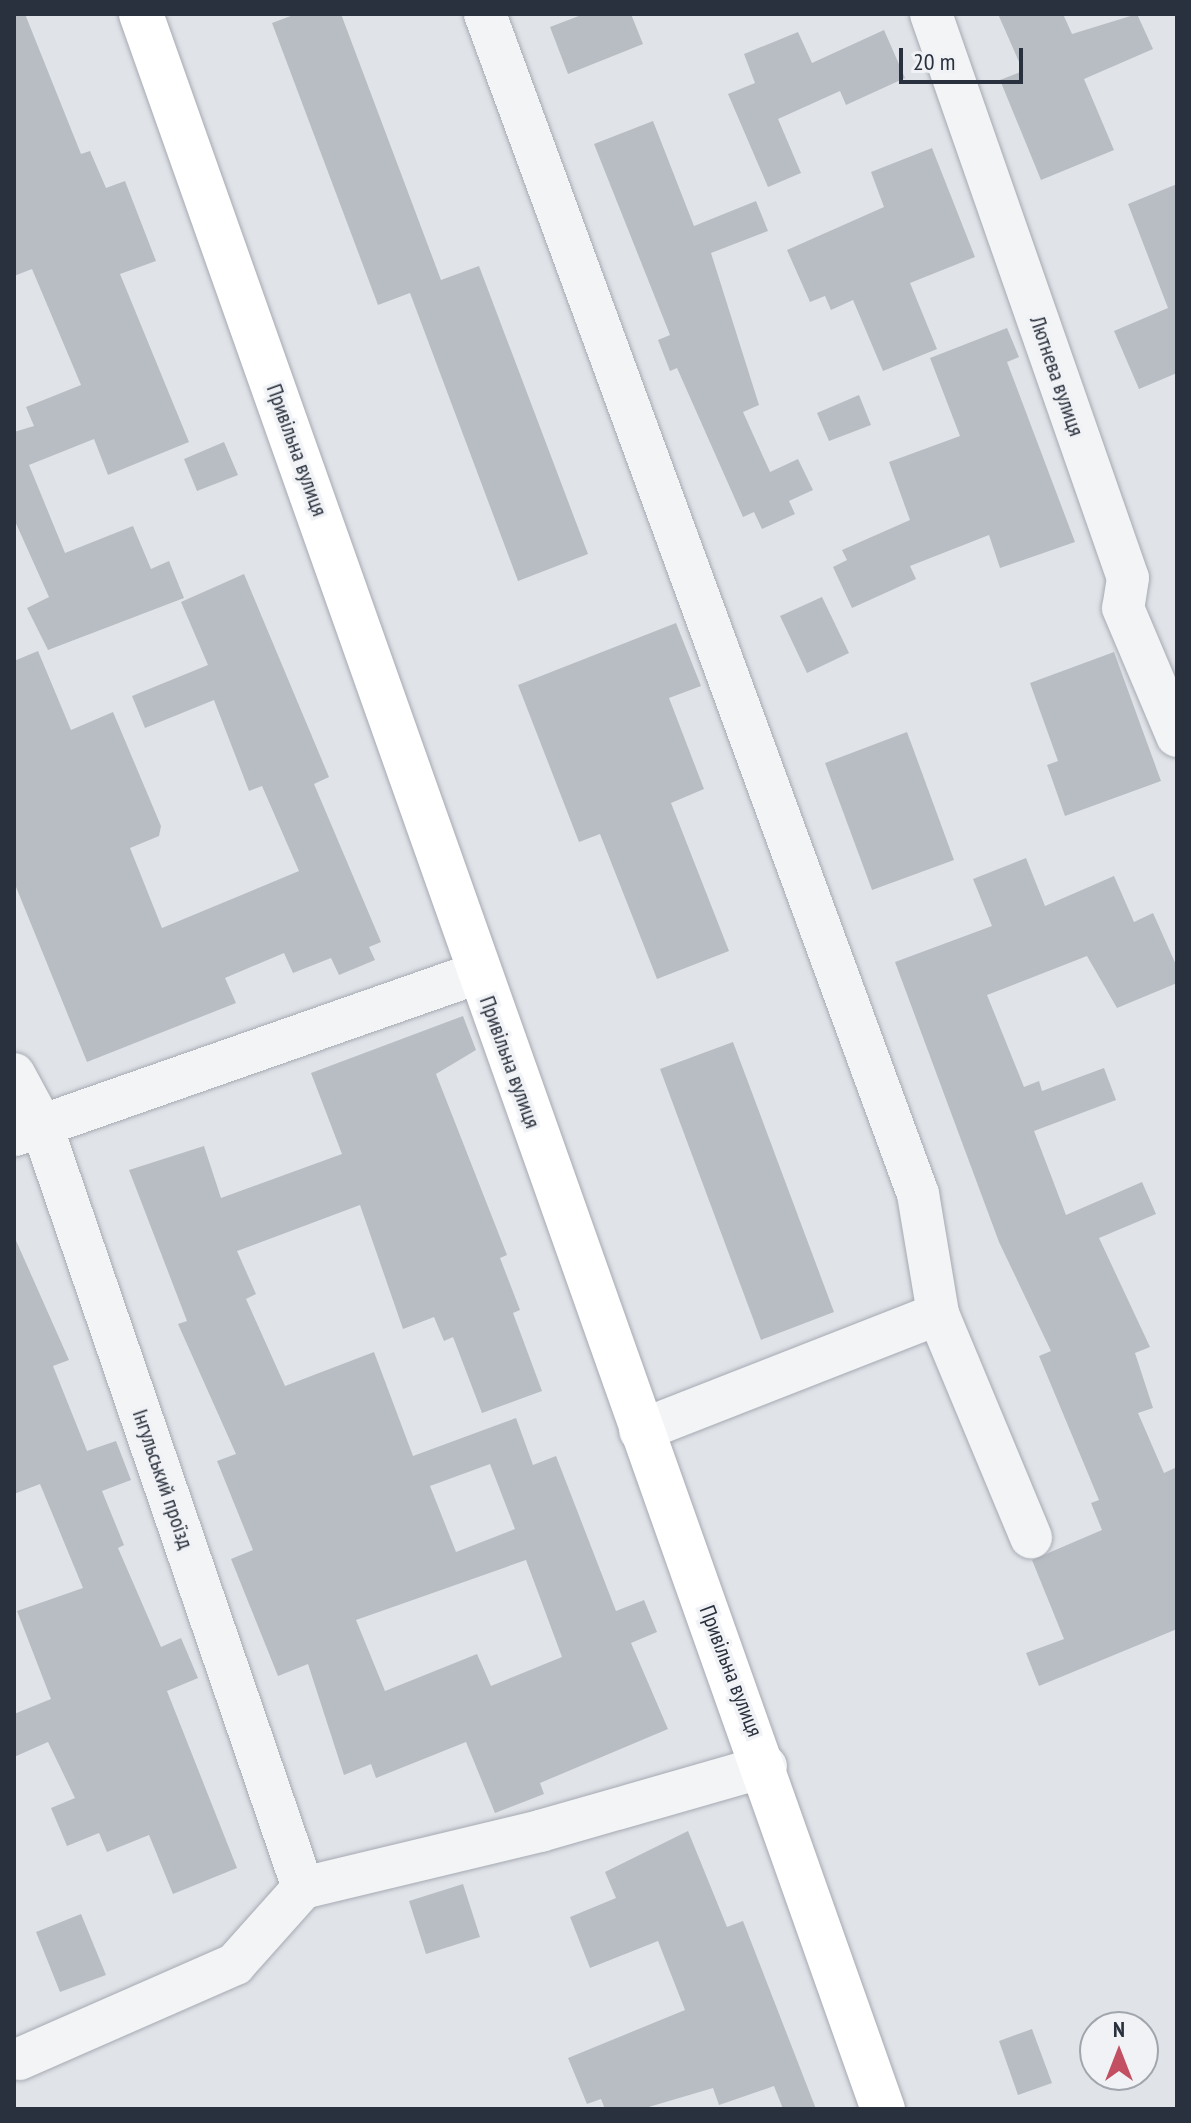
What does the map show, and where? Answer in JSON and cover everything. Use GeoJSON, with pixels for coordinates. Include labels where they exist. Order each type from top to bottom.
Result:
{"type":"FeatureCollection","features":[{"type":"Feature","properties":{"kind":"street","name":"Привільна вулиця"},"geometry":{"type":"LineString","coordinates":[[141,14],[640,1431],[766,1766],[883,2109]]}},
{"type":"Feature","properties":{"kind":"street"},"geometry":{"type":"LineString","coordinates":[[485,14],[918,1194],[938,1314],[1031,1537]]}},
{"type":"Feature","properties":{"kind":"street","name":"Лютнева вулиця"},"geometry":{"type":"LineString","coordinates":[[931,14],[1128,578],[1123,608],[1177,736]]}},
{"type":"Feature","properties":{"kind":"street"},"geometry":{"type":"LineString","coordinates":[[28,1130],[478,973]]}},
{"type":"Feature","properties":{"kind":"street","name":"Інгульський проїзд"},"geometry":{"type":"LineString","coordinates":[[14,1074],[28,1130],[303,1888]]}},
{"type":"Feature","properties":{"kind":"street"},"geometry":{"type":"LineString","coordinates":[[640,1431],[938,1314]]}},
{"type":"Feature","properties":{"kind":"street"},"geometry":{"type":"LineString","coordinates":[[19,2059],[235,1964],[303,1888],[540,1831],[766,1766]]}},
{"type":"Feature","properties":{"kind":"building"},"geometry":{"type":"Polygon","coordinates":[[[14,14],[25,14],[81,154],[90,151],[106,188],[125,181],[156,261],[120,274],[189,442],[108,475],[94,439],[29,465],[65,553],[133,526],[151,569],[169,561],[184,598],[48,650],[27,608],[49,597],[14,519],[14,432],[34,426],[26,407],[81,385],[32,269],[14,276],[14,14]]]}},
{"type":"Feature","properties":{"kind":"building"},"geometry":{"type":"Polygon","coordinates":[[[296,14],[341,14],[441,280],[479,266],[588,554],[518,581],[410,293],[378,305],[272,23],[296,14]]]}},
{"type":"Feature","properties":{"kind":"building"},"geometry":{"type":"Polygon","coordinates":[[[584,14],[631,14],[643,44],[568,74],[550,27],[584,14]]]}},
{"type":"Feature","properties":{"kind":"building"},"geometry":{"type":"Polygon","coordinates":[[[998,14],[1063,14],[1072,34],[1137,14],[1153,49],[1084,79],[1114,150],[1041,180],[1000,80],[1023,71],[998,14]]]}},
{"type":"Feature","properties":{"kind":"building"},"geometry":{"type":"Polygon","coordinates":[[[884,30],[905,78],[846,105],[840,91],[778,119],[801,173],[768,187],[728,94],[755,83],[744,54],[798,32],[812,63],[884,30]]]}},
{"type":"Feature","properties":{"kind":"building"},"geometry":{"type":"Polygon","coordinates":[[[653,121],[694,226],[756,201],[768,231],[711,253],[759,405],[743,412],[770,472],[798,459],[813,490],[789,501],[795,514],[762,529],[754,512],[743,517],[677,368],[670,371],[658,340],[670,335],[594,144],[653,121]]]}},
{"type":"Feature","properties":{"kind":"building"},"geometry":{"type":"Polygon","coordinates":[[[932,148],[975,257],[910,283],[937,349],[883,371],[853,300],[831,310],[825,296],[810,302],[787,250],[884,207],[871,172],[932,148]]]}},
{"type":"Feature","properties":{"kind":"building"},"geometry":{"type":"Polygon","coordinates":[[[1177,184],[1177,373],[1139,389],[1114,331],[1168,308],[1128,204],[1177,184]]]}},
{"type":"Feature","properties":{"kind":"building"},"geometry":{"type":"Polygon","coordinates":[[[1007,328],[1019,357],[1007,362],[1075,542],[1000,568],[989,535],[910,566],[916,579],[852,608],[833,567],[847,560],[842,550],[910,520],[889,462],[960,436],[930,358],[1007,328]]]}},
{"type":"Feature","properties":{"kind":"building"},"geometry":{"type":"Polygon","coordinates":[[[859,395],[871,425],[829,441],[817,413],[859,395]]]}},
{"type":"Feature","properties":{"kind":"building"},"geometry":{"type":"Polygon","coordinates":[[[224,442],[238,475],[197,491],[184,459],[224,442]]]}},
{"type":"Feature","properties":{"kind":"building"},"geometry":{"type":"Polygon","coordinates":[[[244,574],[329,777],[314,784],[381,942],[369,947],[375,960],[339,975],[331,958],[293,973],[284,953],[225,978],[236,1003],[87,1062],[14,882],[14,661],[38,651],[71,730],[113,712],[161,826],[159,836],[130,848],[162,928],[299,871],[262,786],[249,791],[214,700],[145,728],[132,696],[208,665],[181,602],[244,574]]]}},
{"type":"Feature","properties":{"kind":"building"},"geometry":{"type":"Polygon","coordinates":[[[822,597],[849,653],[807,673],[780,616],[822,597]]]}},
{"type":"Feature","properties":{"kind":"building"},"geometry":{"type":"Polygon","coordinates":[[[676,623],[701,686],[669,698],[704,789],[671,803],[729,951],[657,979],[600,834],[579,842],[518,685],[676,623]]]}},
{"type":"Feature","properties":{"kind":"building"},"geometry":{"type":"Polygon","coordinates":[[[1114,652],[1161,781],[1065,816],[1047,765],[1058,761],[1030,683],[1114,652]]]}},
{"type":"Feature","properties":{"kind":"building"},"geometry":{"type":"Polygon","coordinates":[[[907,732],[954,860],[872,890],[825,763],[907,732]]]}},
{"type":"Feature","properties":{"kind":"building"},"geometry":{"type":"Polygon","coordinates":[[[1026,858],[1045,906],[1114,876],[1134,922],[1153,913],[1177,967],[1177,983],[1117,1008],[1087,956],[987,995],[1024,1087],[1039,1081],[1042,1091],[1104,1068],[1116,1100],[1034,1131],[1066,1215],[1142,1182],[1156,1214],[1099,1238],[1150,1347],[1135,1353],[1153,1408],[1138,1413],[1164,1473],[1177,1467],[1177,1629],[1039,1686],[1026,1653],[1064,1639],[1032,1560],[1102,1530],[1091,1503],[1099,1500],[1039,1356],[1051,1351],[999,1242],[895,962],[992,926],[973,879],[1026,858]]]}},
{"type":"Feature","properties":{"kind":"building"},"geometry":{"type":"Polygon","coordinates":[[[463,1016],[476,1050],[436,1074],[507,1255],[500,1258],[520,1310],[513,1313],[542,1391],[482,1413],[453,1337],[444,1341],[434,1317],[403,1329],[360,1205],[237,1251],[256,1294],[246,1299],[285,1386],[374,1352],[413,1456],[516,1418],[533,1465],[556,1456],[616,1611],[644,1600],[657,1632],[631,1643],[668,1729],[540,1783],[544,1794],[495,1813],[466,1742],[376,1778],[371,1764],[344,1775],[308,1664],[278,1676],[231,1559],[253,1550],[217,1461],[236,1454],[178,1324],[187,1321],[129,1170],[204,1146],[221,1198],[342,1154],[311,1073],[463,1016]],[[490,1464],[430,1486],[456,1552],[515,1529],[490,1464]],[[526,1560],[356,1620],[385,1691],[477,1654],[491,1686],[562,1657],[526,1560]]]}},
{"type":"Feature","properties":{"kind":"building"},"geometry":{"type":"Polygon","coordinates":[[[733,1042],[834,1312],[761,1340],[660,1069],[733,1042]]]}},
{"type":"Feature","properties":{"kind":"building"},"geometry":{"type":"Polygon","coordinates":[[[14,1236],[69,1360],[53,1366],[87,1451],[116,1441],[131,1480],[102,1491],[124,1545],[118,1548],[161,1647],[181,1638],[198,1678],[167,1691],[237,1868],[173,1894],[149,1835],[107,1852],[99,1833],[67,1846],[51,1808],[75,1798],[48,1742],[14,1757],[14,1714],[51,1699],[17,1611],[83,1588],[40,1484],[14,1494],[14,1236]]]}},
{"type":"Feature","properties":{"kind":"building"},"geometry":{"type":"Polygon","coordinates":[[[688,1831],[727,1927],[743,1921],[816,2109],[783,2109],[774,2086],[719,2105],[713,2088],[642,2109],[605,2109],[601,2099],[587,2104],[568,2058],[685,2010],[658,1941],[590,1968],[570,1917],[616,1898],[605,1872],[688,1831]]]}},
{"type":"Feature","properties":{"kind":"building"},"geometry":{"type":"Polygon","coordinates":[[[463,1884],[480,1937],[426,1954],[409,1901],[463,1884]]]}},
{"type":"Feature","properties":{"kind":"building"},"geometry":{"type":"Polygon","coordinates":[[[81,1914],[106,1975],[60,1992],[36,1932],[81,1914]]]}},
{"type":"Feature","properties":{"kind":"building"},"geometry":{"type":"Polygon","coordinates":[[[1032,2029],[1052,2083],[1018,2095],[999,2041],[1032,2029]]]}}]}
